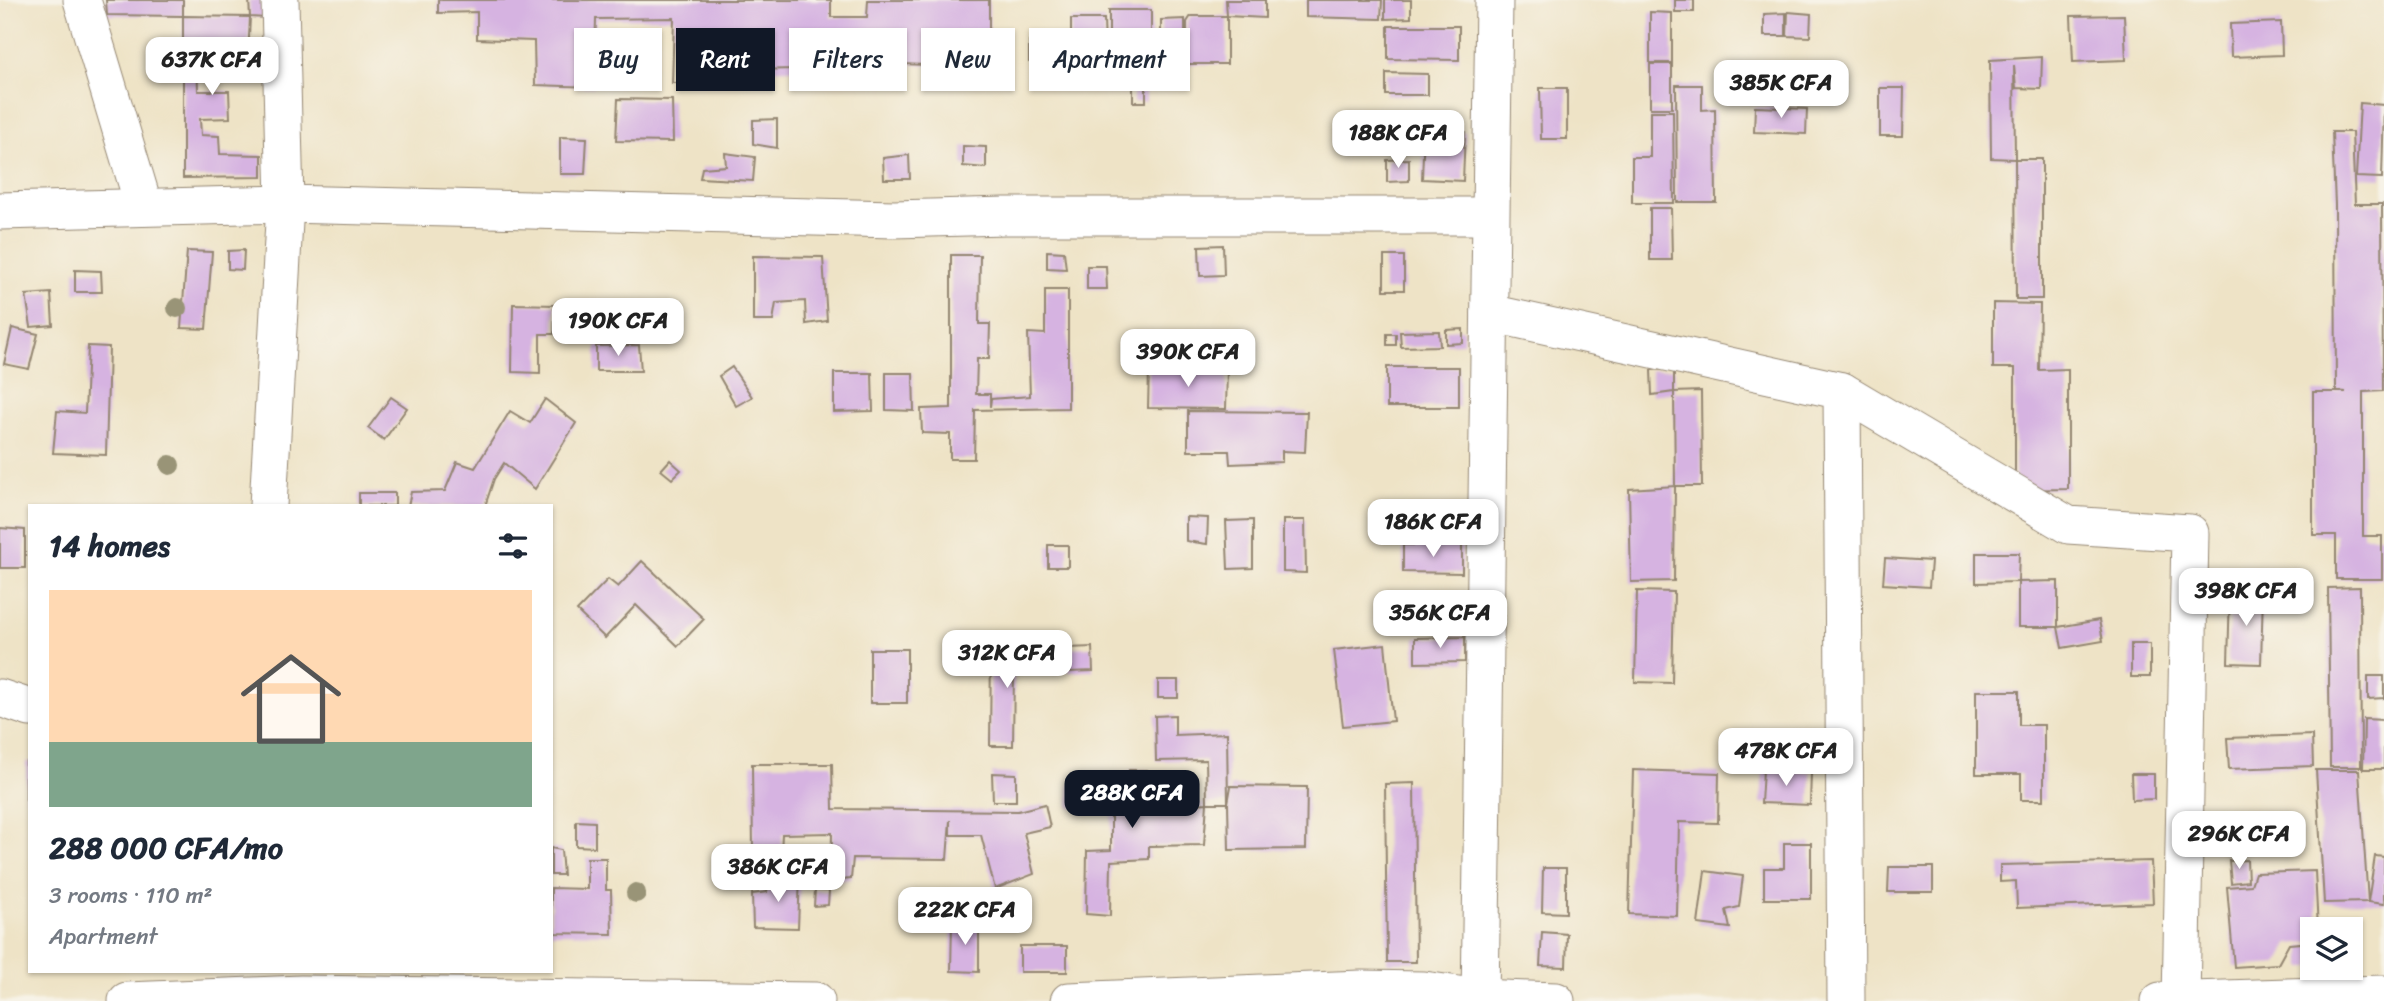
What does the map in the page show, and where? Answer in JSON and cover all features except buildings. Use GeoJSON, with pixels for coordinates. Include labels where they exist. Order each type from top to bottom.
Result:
{"type":"FeatureCollection","features":[{"type":"Feature","properties":{"kind":"street"},"geometry":{"type":"LineString","coordinates":[[82,0],[144,207]]}},
{"type":"Feature","properties":{"kind":"street"},"geometry":{"type":"LineString","coordinates":[[268,504],[285,204],[280,0]]}},
{"type":"Feature","properties":{"kind":"street"},"geometry":{"type":"LineString","coordinates":[[1480,999],[1494,0]]}},
{"type":"Feature","properties":{"kind":"street"},"geometry":{"type":"LineString","coordinates":[[0,211],[285,204],[894,219],[1005,216],[1490,216]]}},
{"type":"Feature","properties":{"kind":"street"},"geometry":{"type":"LineString","coordinates":[[1490,313],[1842,391],[2068,525],[2190,533],[2181,1001]]}},
{"type":"Feature","properties":{"kind":"street"},"geometry":{"type":"LineString","coordinates":[[1842,391],[1846,1001]]}},
{"type":"Feature","properties":{"kind":"street"},"geometry":{"type":"LineString","coordinates":[[0,698],[28,707]]}},
{"type":"Feature","properties":{"kind":"street"},"geometry":{"type":"LineString","coordinates":[[127,1001],[300,989],[816,1001]]}},
{"type":"Feature","properties":{"kind":"street"},"geometry":{"type":"LineString","coordinates":[[1069,1001],[1361,989],[1424,990],[1480,999],[1556,1001]]}},
{"type":"Feature","properties":{"kind":"street"},"geometry":{"type":"LineString","coordinates":[[2160,1001],[2384,994]]}}]}
